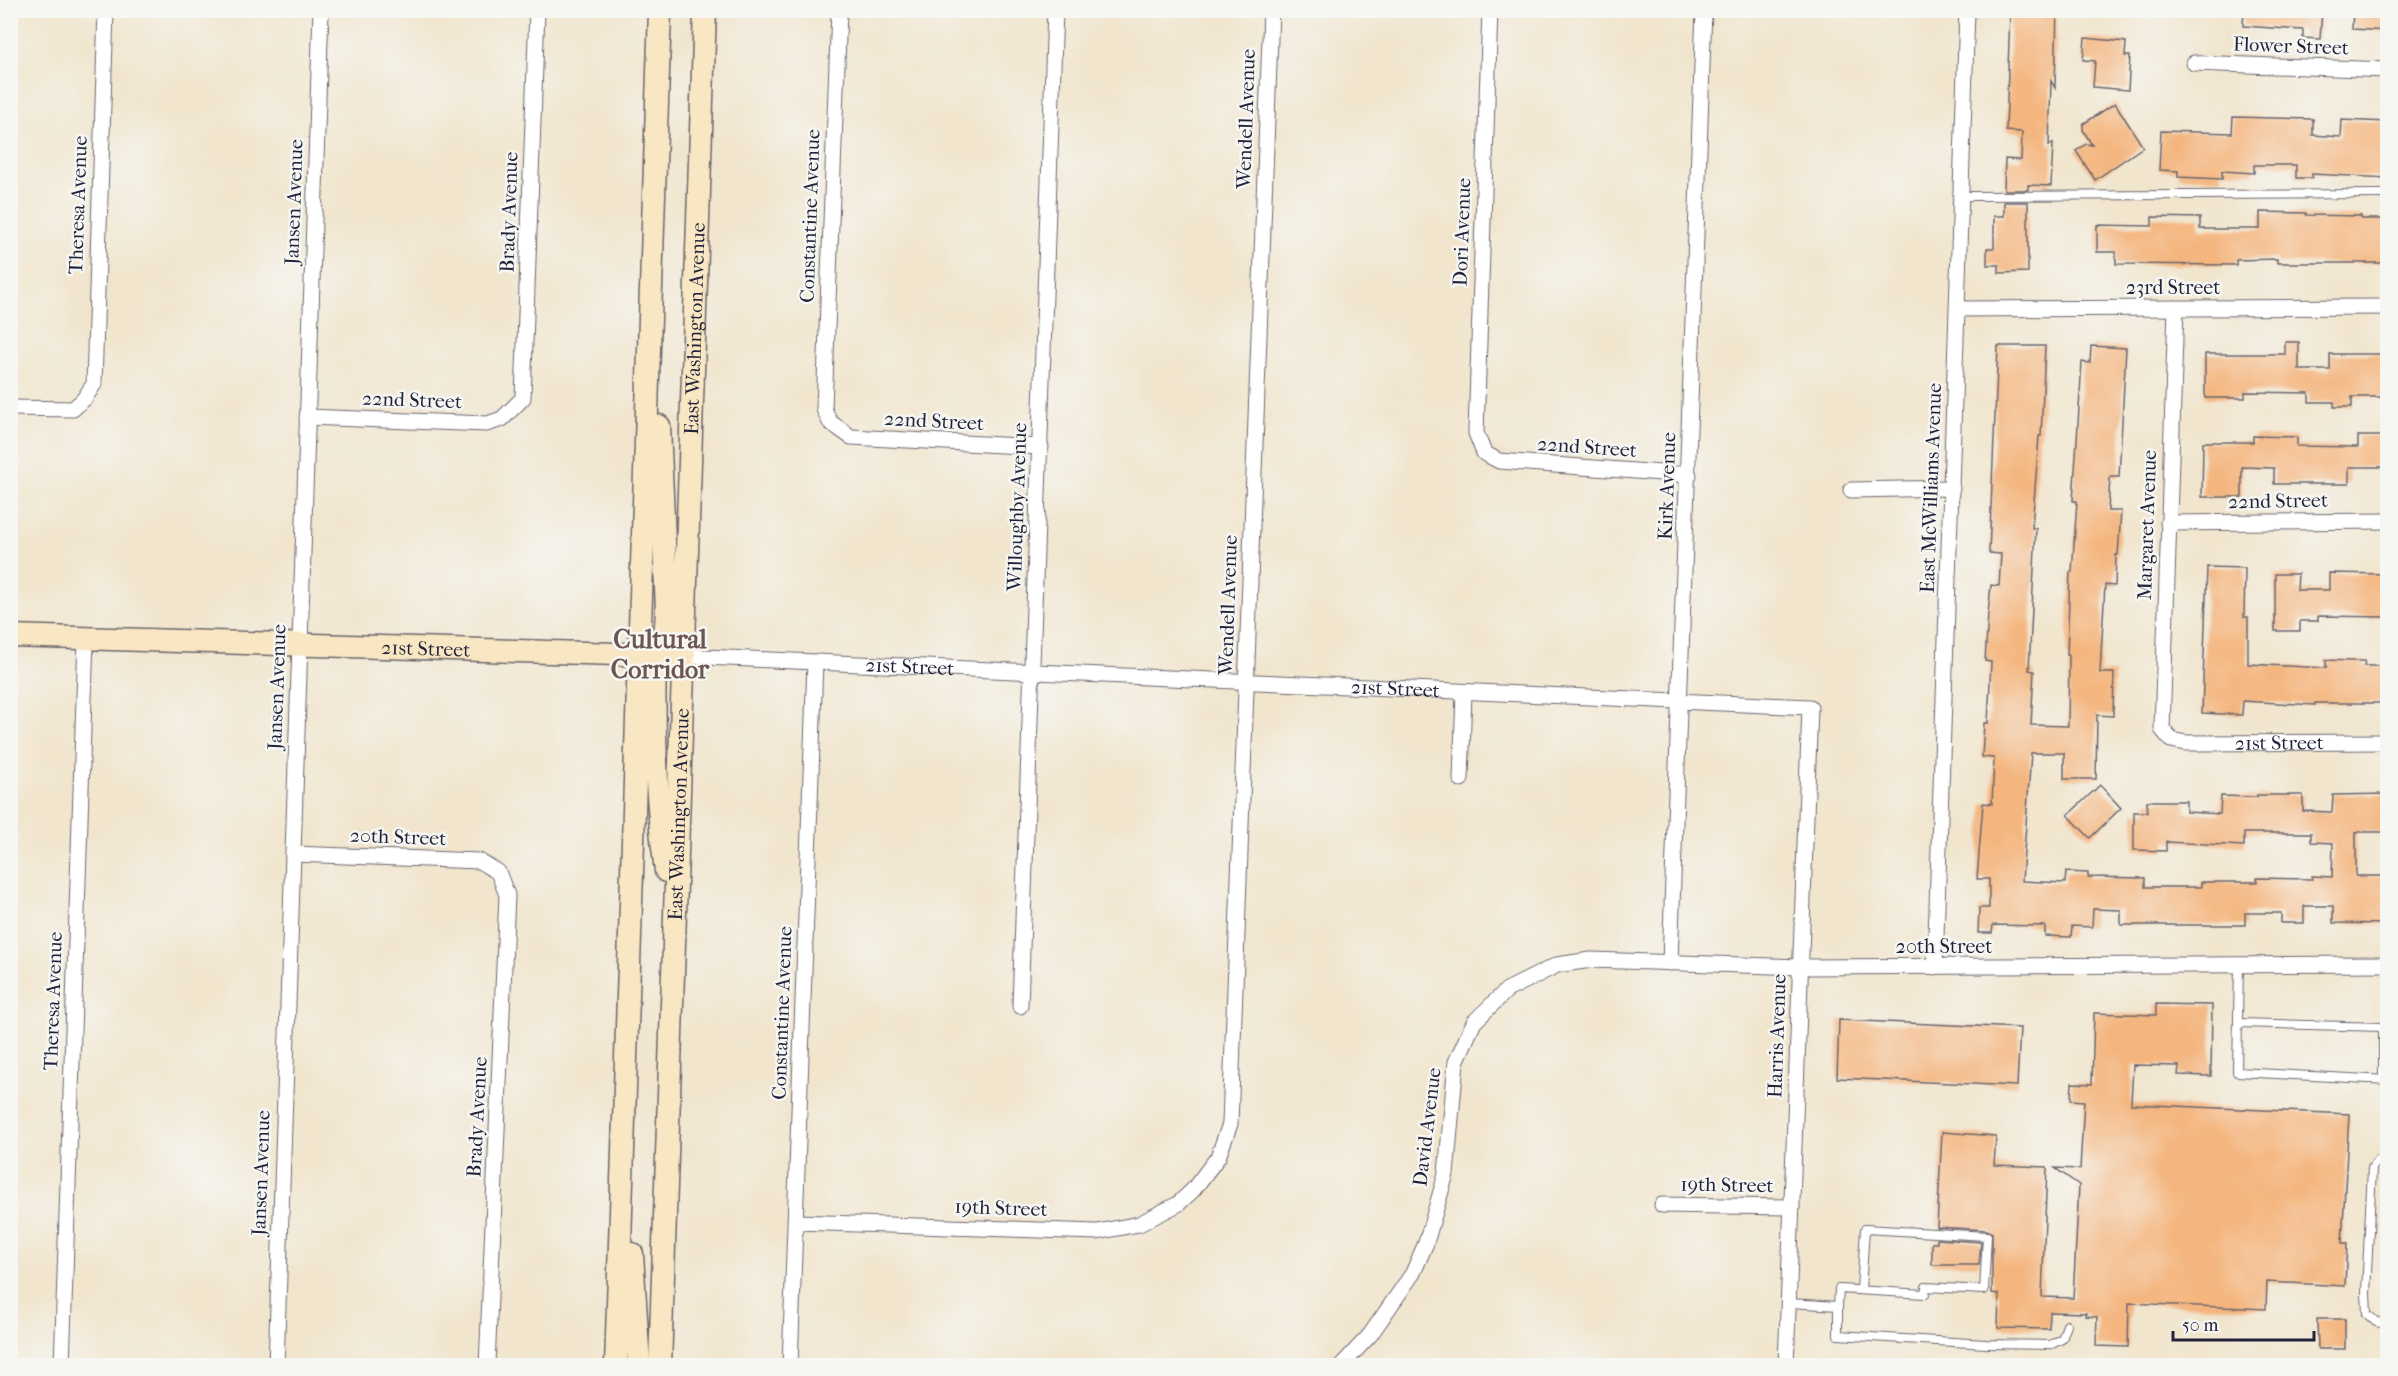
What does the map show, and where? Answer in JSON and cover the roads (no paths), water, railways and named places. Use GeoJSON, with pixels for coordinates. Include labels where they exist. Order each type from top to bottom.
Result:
{"type":"FeatureCollection","features":[{"type":"Feature","properties":{"kind":"main road","name":"East Washington Avenue"},"geometry":{"type":"LineString","coordinates":[[660,10],[648,368],[660,655],[654,698],[660,831],[674,935],[660,1365]]}},
{"type":"Feature","properties":{"kind":"main road","name":"East Washington Avenue"},"geometry":{"type":"LineString","coordinates":[[616,1365],[624,1121],[660,655],[705,10]]}},
{"type":"Feature","properties":{"kind":"main road","name":"21st Street"},"geometry":{"type":"LineString","coordinates":[[10,636],[660,655]]}},
{"type":"Feature","properties":{"kind":"main road"},"geometry":{"type":"LineString","coordinates":[[624,1121],[639,1365]]}},
{"type":"Feature","properties":{"kind":"street","name":"Theresa Avenue"},"geometry":{"type":"LineString","coordinates":[[10,408],[73,409],[84,399],[94,384],[106,10]]}},
{"type":"Feature","properties":{"kind":"street","name":"Jansen Avenue"},"geometry":{"type":"LineString","coordinates":[[276,1365],[321,10]]}},
{"type":"Feature","properties":{"kind":"street","name":"Brady Avenue"},"geometry":{"type":"LineString","coordinates":[[512,412],[523,398],[537,10]]}},
{"type":"Feature","properties":{"kind":"street","name":"Constantine Avenue"},"geometry":{"type":"LineString","coordinates":[[830,422],[824,409],[839,10]]}},
{"type":"Feature","properties":{"kind":"street","name":"Willoughby Avenue"},"geometry":{"type":"LineString","coordinates":[[1020,1006],[1055,10]]}},
{"type":"Feature","properties":{"kind":"street","name":"Wendell Avenue"},"geometry":{"type":"LineString","coordinates":[[1193,1190],[1218,1157],[1230,1124],[1271,10]]}},
{"type":"Feature","properties":{"kind":"street","name":"Dori Avenue"},"geometry":{"type":"LineString","coordinates":[[1484,453],[1476,433],[1490,10]]}},
{"type":"Feature","properties":{"kind":"street","name":"Kirk Avenue"},"geometry":{"type":"LineString","coordinates":[[1670,963],[1704,10]]}},
{"type":"Feature","properties":{"kind":"street","name":"East McWilliams Avenue"},"geometry":{"type":"LineString","coordinates":[[1935,967],[1967,10]]}},
{"type":"Feature","properties":{"kind":"street","name":"Flower Street"},"geometry":{"type":"LineString","coordinates":[[2194,63],[2388,70]]}},
{"type":"Feature","properties":{"kind":"street","name":"23rd Street"},"geometry":{"type":"LineString","coordinates":[[1958,309],[2388,307]]}},
{"type":"Feature","properties":{"kind":"street","name":"Margaret Avenue"},"geometry":{"type":"LineString","coordinates":[[2171,740],[2162,729],[2176,308]]}},
{"type":"Feature","properties":{"kind":"street","name":"22nd Street"},"geometry":{"type":"LineString","coordinates":[[307,417],[487,424],[502,419],[512,412]]}},
{"type":"Feature","properties":{"kind":"street","name":"22nd Street"},"geometry":{"type":"LineString","coordinates":[[830,422],[850,437],[1041,447]]}},
{"type":"Feature","properties":{"kind":"street","name":"22nd Street"},"geometry":{"type":"LineString","coordinates":[[1484,453],[1499,461],[1689,475]]}},
{"type":"Feature","properties":{"kind":"street"},"geometry":{"type":"LineString","coordinates":[[1851,490],[1952,488]]}},
{"type":"Feature","properties":{"kind":"street","name":"22nd Street"},"geometry":{"type":"LineString","coordinates":[[2168,523],[2388,521]]}},
{"type":"Feature","properties":{"kind":"street","name":"Theresa Avenue"},"geometry":{"type":"LineString","coordinates":[[62,1365],[86,638]]}},
{"type":"Feature","properties":{"kind":"street","name":"21st Street"},"geometry":{"type":"LineString","coordinates":[[660,655],[1810,707]]}},
{"type":"Feature","properties":{"kind":"street","name":"Constantine Avenue"},"geometry":{"type":"LineString","coordinates":[[790,1365],[815,662]]}},
{"type":"Feature","properties":{"kind":"street"},"geometry":{"type":"LineString","coordinates":[[1461,779],[1464,692]]}},
{"type":"Feature","properties":{"kind":"street","name":"Harris Avenue"},"geometry":{"type":"LineString","coordinates":[[1786,1365],[1810,707]]}},
{"type":"Feature","properties":{"kind":"street","name":"21st Street"},"geometry":{"type":"LineString","coordinates":[[2171,740],[2186,743],[2388,742]]}},
{"type":"Feature","properties":{"kind":"street","name":"20th Street"},"geometry":{"type":"LineString","coordinates":[[293,854],[479,861],[498,872]]}},
{"type":"Feature","properties":{"kind":"street","name":"Brady Avenue"},"geometry":{"type":"LineString","coordinates":[[487,1365],[507,895],[498,872]]}},
{"type":"Feature","properties":{"kind":"street","name":"20th Street"},"geometry":{"type":"LineString","coordinates":[[1507,990],[1557,965],[1591,960],[1801,967],[2388,964]]}},
{"type":"Feature","properties":{"kind":"street","name":"David Avenue"},"geometry":{"type":"LineString","coordinates":[[1341,1365],[1370,1335],[1413,1273],[1426,1243],[1446,1174],[1456,1062],[1474,1022],[1507,990]]}},
{"type":"Feature","properties":{"kind":"street","name":"19th Street"},"geometry":{"type":"LineString","coordinates":[[796,1222],[1097,1232],[1139,1224],[1178,1204],[1193,1190]]}},
{"type":"Feature","properties":{"kind":"street","name":"19th Street"},"geometry":{"type":"LineString","coordinates":[[1662,1205],[1792,1208]]}},
{"type":"Feature","properties":{"kind":"lane"},"geometry":{"type":"LineString","coordinates":[[1962,196],[2388,194]]}},
{"type":"Feature","properties":{"kind":"lane"},"geometry":{"type":"LineString","coordinates":[[2238,1023],[2384,1027],[2385,1080],[2237,1072],[2239,965]]}},
{"type":"Feature","properties":{"kind":"lane"},"geometry":{"type":"LineString","coordinates":[[2388,1156],[2379,1160],[2372,1168],[2366,1293],[2367,1314],[2376,1322],[2388,1324]]}},
{"type":"Feature","properties":{"kind":"lane"},"geometry":{"type":"LineString","coordinates":[[1861,1290],[1864,1229],[1987,1236],[1984,1290],[1926,1287],[1925,1294],[1839,1289],[1838,1335],[2050,1345],[2062,1340],[2067,1325]]}},
{"type":"Feature","properties":{"kind":"lane"},"geometry":{"type":"LineString","coordinates":[[1790,1303],[1838,1306]]}},
{"type":"Feature","properties":{"kind":"district","name":"Cultural Corridor"},"geometry":{"type":"Point","coordinates":[660,654]}}]}
